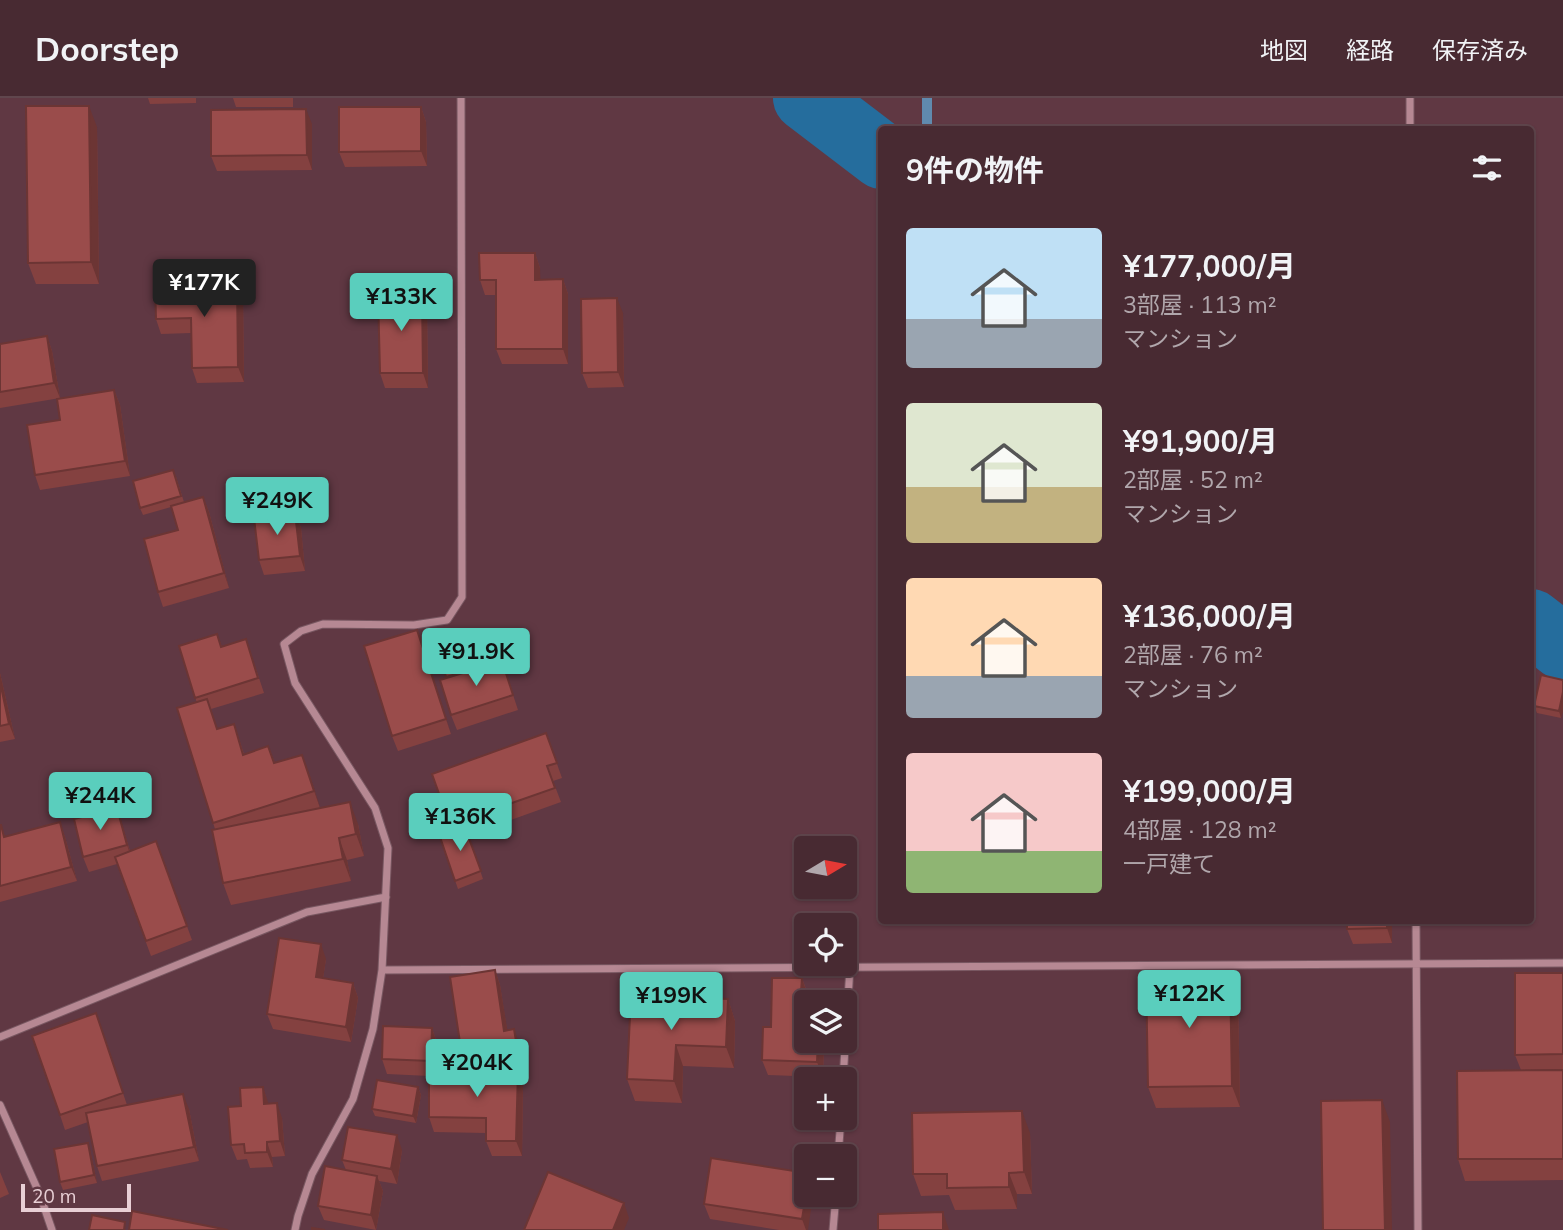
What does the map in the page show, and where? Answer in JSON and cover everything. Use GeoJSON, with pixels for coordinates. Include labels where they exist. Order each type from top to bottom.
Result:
{"type":"FeatureCollection","features":[{"type":"Feature","properties":{"kind":"street"},"geometry":{"type":"LineString","coordinates":[[295,1230],[312,1174],[353,1099],[373,1029],[382,970],[388,848],[375,808],[295,683],[284,644],[301,631],[323,624],[414,625],[447,620],[462,597],[461,98]]}},
{"type":"Feature","properties":{"kind":"street"},"geometry":{"type":"LineString","coordinates":[[1410,98],[1410,126]]}},
{"type":"Feature","properties":{"kind":"street"},"geometry":{"type":"LineString","coordinates":[[0,1037],[307,912],[386,897]]}},
{"type":"Feature","properties":{"kind":"street"},"geometry":{"type":"LineString","coordinates":[[1416,924],[1418,1230]]}},
{"type":"Feature","properties":{"kind":"street"},"geometry":{"type":"LineString","coordinates":[[857,967],[1563,963]]}},
{"type":"Feature","properties":{"kind":"street"},"geometry":{"type":"LineString","coordinates":[[382,970],[794,967]]}},
{"type":"Feature","properties":{"kind":"street"},"geometry":{"type":"LineString","coordinates":[[844,1067],[849,976]]}},
{"type":"Feature","properties":{"kind":"street"},"geometry":{"type":"LineString","coordinates":[[0,1105],[40,1195],[52,1230]]}},
{"type":"Feature","properties":{"kind":"street"},"geometry":{"type":"LineString","coordinates":[[833,1230],[835,1207]]}},
{"type":"Feature","properties":{"kind":"building"},"geometry":{"type":"Polygon","coordinates":[[[26,106],[89,106],[91,262],[28,263],[26,106]]]}},
{"type":"Feature","properties":{"kind":"building"},"geometry":{"type":"Polygon","coordinates":[[[339,107],[421,107],[421,151],[339,152],[339,107]]]}},
{"type":"Feature","properties":{"kind":"building"},"geometry":{"type":"Polygon","coordinates":[[[306,109],[307,155],[211,156],[211,110],[306,109]]]}},
{"type":"Feature","properties":{"kind":"building"},"geometry":{"type":"Polygon","coordinates":[[[479,253],[535,253],[535,280],[563,279],[563,349],[496,349],[496,280],[480,280],[479,253]]]}},
{"type":"Feature","properties":{"kind":"building"},"geometry":{"type":"Polygon","coordinates":[[[237,282],[238,367],[192,368],[191,318],[156,319],[155,283],[237,282]]]}},
{"type":"Feature","properties":{"kind":"building"},"geometry":{"type":"Polygon","coordinates":[[[378,294],[422,294],[423,373],[380,373],[378,294]]]}},
{"type":"Feature","properties":{"kind":"building"},"geometry":{"type":"Polygon","coordinates":[[[617,298],[618,372],[582,373],[581,299],[617,298]]]}},
{"type":"Feature","properties":{"kind":"building"},"geometry":{"type":"Polygon","coordinates":[[[47,336],[54,383],[0,392],[0,344],[47,336]]]}},
{"type":"Feature","properties":{"kind":"building"},"geometry":{"type":"Polygon","coordinates":[[[114,390],[125,461],[35,475],[27,425],[60,420],[57,399],[114,390]]]}},
{"type":"Feature","properties":{"kind":"building"},"geometry":{"type":"Polygon","coordinates":[[[173,470],[181,496],[140,508],[133,481],[173,470]]]}},
{"type":"Feature","properties":{"kind":"building"},"geometry":{"type":"Polygon","coordinates":[[[203,497],[224,573],[158,592],[144,539],[178,530],[171,506],[203,497]]]}},
{"type":"Feature","properties":{"kind":"building"},"geometry":{"type":"Polygon","coordinates":[[[295,513],[300,556],[259,560],[254,518],[295,513]]]}},
{"type":"Feature","properties":{"kind":"building"},"geometry":{"type":"Polygon","coordinates":[[[417,630],[446,719],[392,736],[364,646],[417,630]]]}},
{"type":"Feature","properties":{"kind":"building"},"geometry":{"type":"Polygon","coordinates":[[[464,630],[476,668],[446,677],[435,639],[464,630]]]}},
{"type":"Feature","properties":{"kind":"building"},"geometry":{"type":"Polygon","coordinates":[[[217,634],[221,647],[246,639],[258,678],[195,698],[179,646],[217,634]]]}},
{"type":"Feature","properties":{"kind":"building"},"geometry":{"type":"Polygon","coordinates":[[[502,661],[513,695],[451,715],[440,680],[502,661]]]}},
{"type":"Feature","properties":{"kind":"building"},"geometry":{"type":"Polygon","coordinates":[[[1541,675],[1563,680],[1559,711],[1534,706],[1541,675]]]}},
{"type":"Feature","properties":{"kind":"building"},"geometry":{"type":"Polygon","coordinates":[[[0,682],[9,724],[0,726],[0,682]]]}},
{"type":"Feature","properties":{"kind":"building"},"geometry":{"type":"Polygon","coordinates":[[[207,699],[217,729],[234,724],[243,755],[268,746],[274,763],[302,755],[314,791],[213,823],[177,708],[207,699]]]}},
{"type":"Feature","properties":{"kind":"building"},"geometry":{"type":"Polygon","coordinates":[[[546,733],[557,763],[547,766],[555,788],[469,818],[466,809],[447,816],[432,774],[546,733]]]}},
{"type":"Feature","properties":{"kind":"building"},"geometry":{"type":"Polygon","coordinates":[[[350,802],[356,834],[339,838],[343,859],[223,883],[212,830],[350,802]]]}},
{"type":"Feature","properties":{"kind":"building"},"geometry":{"type":"Polygon","coordinates":[[[117,808],[127,845],[83,857],[74,819],[117,808]]]}},
{"type":"Feature","properties":{"kind":"building"},"geometry":{"type":"Polygon","coordinates":[[[60,822],[71,867],[0,886],[0,825],[4,837],[60,822]]]}},
{"type":"Feature","properties":{"kind":"building"},"geometry":{"type":"Polygon","coordinates":[[[464,825],[481,871],[455,881],[439,834],[464,825]]]}},
{"type":"Feature","properties":{"kind":"building"},"geometry":{"type":"Polygon","coordinates":[[[156,841],[187,926],[146,941],[115,857],[156,841]]]}},
{"type":"Feature","properties":{"kind":"building"},"geometry":{"type":"Polygon","coordinates":[[[1347,924],[1387,924],[1387,928],[1347,929],[1347,924]]]}},
{"type":"Feature","properties":{"kind":"building"},"geometry":{"type":"Polygon","coordinates":[[[279,938],[321,944],[316,977],[353,983],[346,1027],[267,1014],[279,938]]]}},
{"type":"Feature","properties":{"kind":"building"},"geometry":{"type":"Polygon","coordinates":[[[495,970],[504,1031],[514,1029],[518,1053],[463,1062],[450,977],[495,970]]]}},
{"type":"Feature","properties":{"kind":"building"},"geometry":{"type":"Polygon","coordinates":[[[1230,973],[1232,1086],[1148,1087],[1146,974],[1230,973]]]}},
{"type":"Feature","properties":{"kind":"building"},"geometry":{"type":"Polygon","coordinates":[[[1515,973],[1563,973],[1563,1054],[1515,1055],[1515,973]]]}},
{"type":"Feature","properties":{"kind":"building"},"geometry":{"type":"Polygon","coordinates":[[[772,978],[802,978],[801,990],[794,990],[794,1053],[817,1053],[817,1062],[762,1060],[763,1027],[771,1027],[772,978]]]}},
{"type":"Feature","properties":{"kind":"building"},"geometry":{"type":"Polygon","coordinates":[[[631,995],[728,999],[726,1047],[676,1045],[674,1081],[627,1079],[631,995]]]}},
{"type":"Feature","properties":{"kind":"building"},"geometry":{"type":"Polygon","coordinates":[[[96,1013],[123,1093],[60,1115],[32,1036],[96,1013]]]}},
{"type":"Feature","properties":{"kind":"building"},"geometry":{"type":"Polygon","coordinates":[[[383,1026],[432,1028],[431,1061],[382,1059],[383,1026]]]}},
{"type":"Feature","properties":{"kind":"building"},"geometry":{"type":"Polygon","coordinates":[[[429,1069],[518,1071],[516,1141],[486,1141],[486,1118],[429,1117],[429,1069]]]}},
{"type":"Feature","properties":{"kind":"building"},"geometry":{"type":"Polygon","coordinates":[[[1563,1070],[1563,1159],[1458,1159],[1457,1071],[1563,1070]]]}},
{"type":"Feature","properties":{"kind":"building"},"geometry":{"type":"Polygon","coordinates":[[[377,1080],[418,1087],[413,1116],[372,1109],[377,1080]]]}},
{"type":"Feature","properties":{"kind":"building"},"geometry":{"type":"Polygon","coordinates":[[[263,1087],[264,1104],[277,1103],[280,1141],[267,1142],[267,1152],[245,1153],[244,1144],[231,1145],[228,1107],[241,1106],[240,1088],[263,1087]]]}},
{"type":"Feature","properties":{"kind":"building"},"geometry":{"type":"Polygon","coordinates":[[[183,1094],[194,1147],[97,1166],[86,1113],[183,1094]]]}},
{"type":"Feature","properties":{"kind":"building"},"geometry":{"type":"Polygon","coordinates":[[[1382,1100],[1385,1230],[1323,1230],[1321,1101],[1382,1100]]]}},
{"type":"Feature","properties":{"kind":"building"},"geometry":{"type":"Polygon","coordinates":[[[1022,1111],[1024,1172],[1009,1173],[1009,1187],[947,1188],[947,1174],[913,1174],[912,1113],[1022,1111]]]}},
{"type":"Feature","properties":{"kind":"building"},"geometry":{"type":"Polygon","coordinates":[[[348,1127],[397,1135],[391,1169],[342,1160],[348,1127]]]}},
{"type":"Feature","properties":{"kind":"building"},"geometry":{"type":"Polygon","coordinates":[[[88,1143],[94,1175],[60,1182],[54,1149],[88,1143]]]}},
{"type":"Feature","properties":{"kind":"building"},"geometry":{"type":"Polygon","coordinates":[[[711,1158],[794,1171],[794,1207],[804,1207],[802,1219],[704,1204],[711,1158]]]}},
{"type":"Feature","properties":{"kind":"building"},"geometry":{"type":"Polygon","coordinates":[[[325,1166],[377,1176],[371,1215],[318,1206],[325,1166]]]}},
{"type":"Feature","properties":{"kind":"building"},"geometry":{"type":"Polygon","coordinates":[[[548,1172],[624,1203],[613,1230],[524,1230],[548,1172]]]}},
{"type":"Feature","properties":{"kind":"building"},"geometry":{"type":"Polygon","coordinates":[[[132,1211],[228,1230],[129,1230],[132,1211]]]}},
{"type":"Feature","properties":{"kind":"building"},"geometry":{"type":"Polygon","coordinates":[[[943,1212],[943,1230],[878,1230],[878,1214],[943,1212]]]}},
{"type":"Feature","properties":{"kind":"building"},"geometry":{"type":"Polygon","coordinates":[[[92,1215],[125,1222],[124,1230],[89,1230],[92,1215]]]}},
{"type":"Feature","properties":{"kind":"waterway"},"geometry":{"type":"LineString","coordinates":[[806,98],[878,153]]}},
{"type":"Feature","properties":{"kind":"waterway"},"geometry":{"type":"LineString","coordinates":[[927,98],[927,126]]}},
{"type":"Feature","properties":{"kind":"waterway"},"geometry":{"type":"LineString","coordinates":[[1534,624],[1563,647]]}}]}
